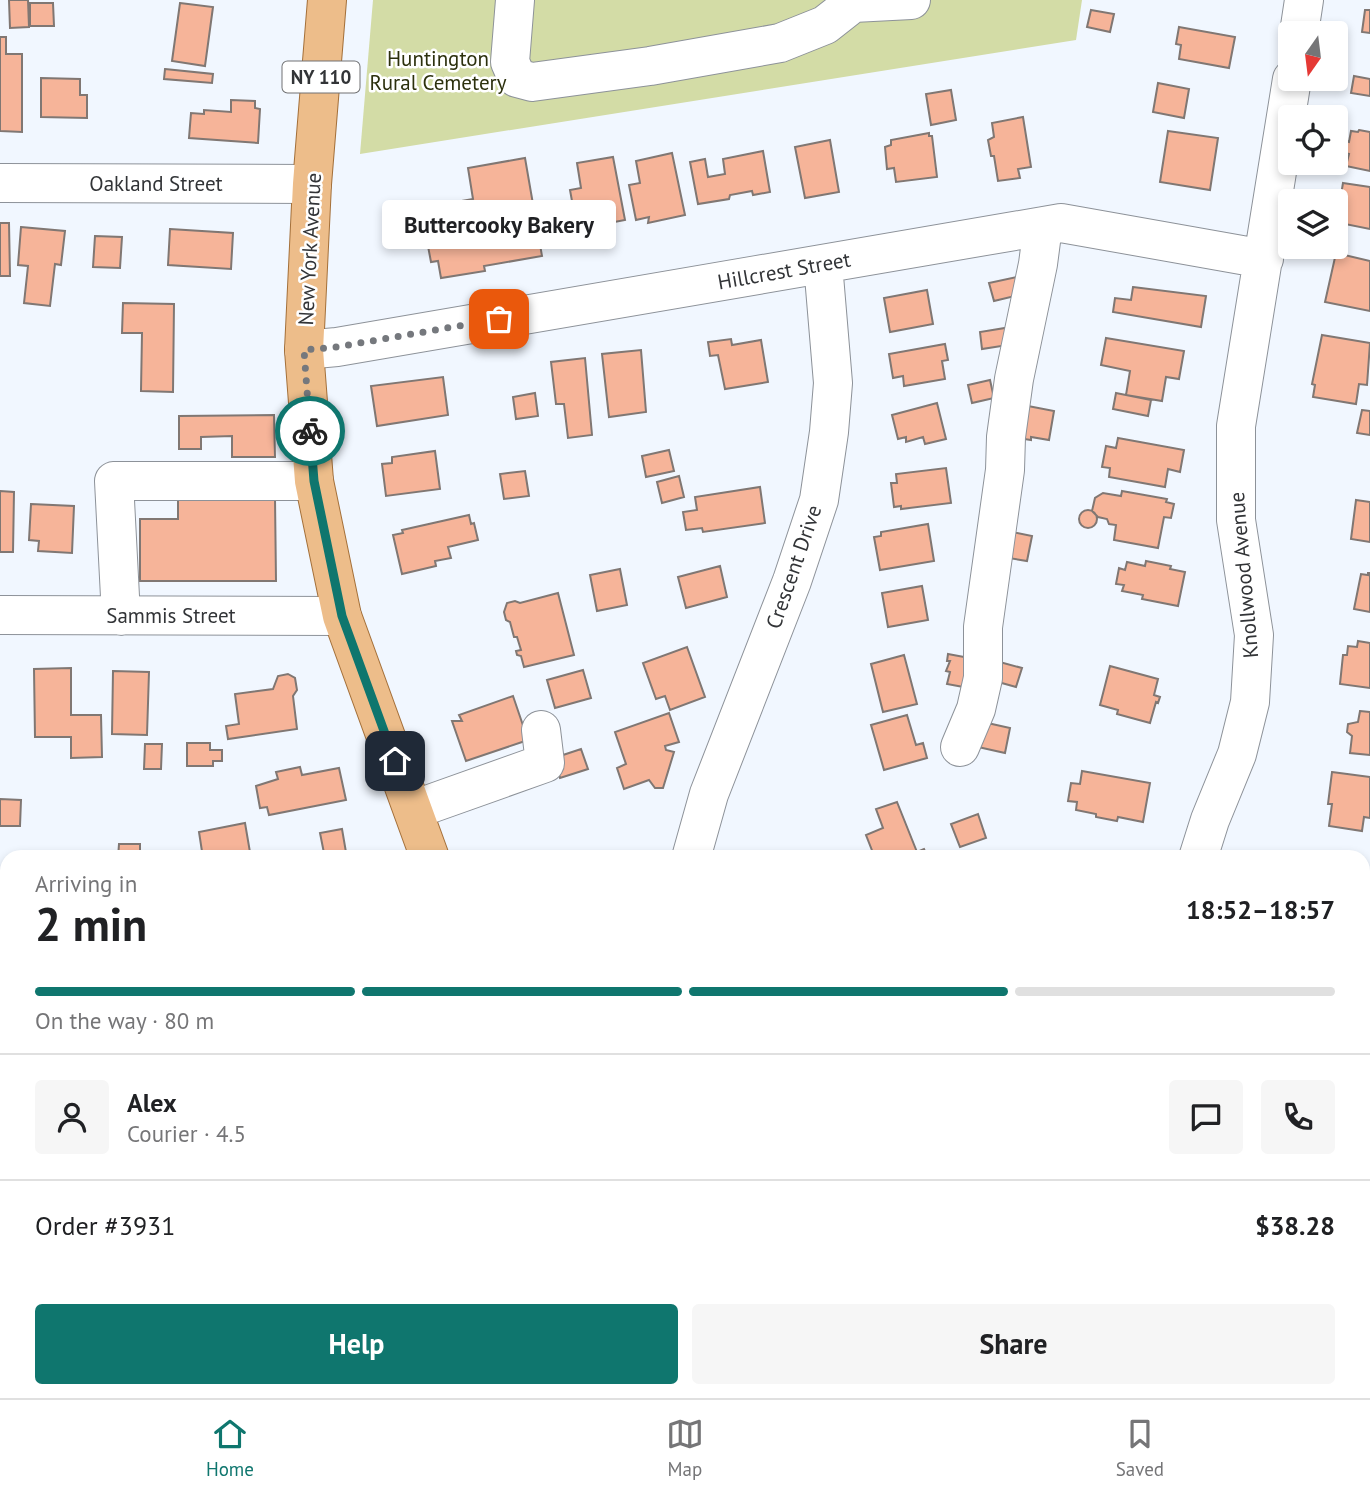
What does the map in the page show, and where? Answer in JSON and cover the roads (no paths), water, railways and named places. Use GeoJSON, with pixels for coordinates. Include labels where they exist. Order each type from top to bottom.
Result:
{"type":"FeatureCollection","features":[{"type":"Feature","properties":{"kind":"main road","name":"New York Avenue"},"geometry":{"type":"LineString","coordinates":[[327,0],[312,184],[304,350],[314,481],[342,616],[427,850]]}},
{"type":"Feature","properties":{"kind":"street"},"geometry":{"type":"LineString","coordinates":[[515,0],[510,62],[517,78],[532,82],[650,66],[780,43],[825,26],[851,1],[911,0]]}},
{"type":"Feature","properties":{"kind":"street"},"geometry":{"type":"LineString","coordinates":[[1301,21],[1304,0]]}},
{"type":"Feature","properties":{"kind":"street","name":"Knollwood Avenue"},"geometry":{"type":"LineString","coordinates":[[1201,850],[1237,754],[1250,702],[1254,635],[1236,520],[1236,426],[1290,91]]}},
{"type":"Feature","properties":{"kind":"street","name":"Oakland Street"},"geometry":{"type":"LineString","coordinates":[[0,183],[312,184]]}},
{"type":"Feature","properties":{"kind":"street","name":"Hillcrest Street"},"geometry":{"type":"LineString","coordinates":[[304,350],[337,347],[1061,223],[1264,259]]}},
{"type":"Feature","properties":{"kind":"street"},"geometry":{"type":"LineString","coordinates":[[960,747],[976,709],[983,678],[983,627],[1005,470],[1013,379],[1033,291],[1043,226]]}},
{"type":"Feature","properties":{"kind":"street","name":"Crescent Drive"},"geometry":{"type":"LineString","coordinates":[[693,850],[709,794],[792,581],[818,500],[829,432],[833,383],[823,264]]}},
{"type":"Feature","properties":{"kind":"street"},"geometry":{"type":"LineString","coordinates":[[121,616],[114,481],[314,481]]}},
{"type":"Feature","properties":{"kind":"street","name":"Sammis Street"},"geometry":{"type":"LineString","coordinates":[[0,615],[342,616]]}},
{"type":"Feature","properties":{"kind":"street"},"geometry":{"type":"LineString","coordinates":[[413,810],[545,762],[541,730]]}},
{"type":"Feature","properties":{"kind":"place","name":"Buttercooky Bakery"},"geometry":{"type":"Point","coordinates":[499,319]}},
{"type":"Feature","properties":{"kind":"park label","name":"Huntington Rural Cemetery"},"geometry":{"type":"Point","coordinates":[438,71]}}]}
